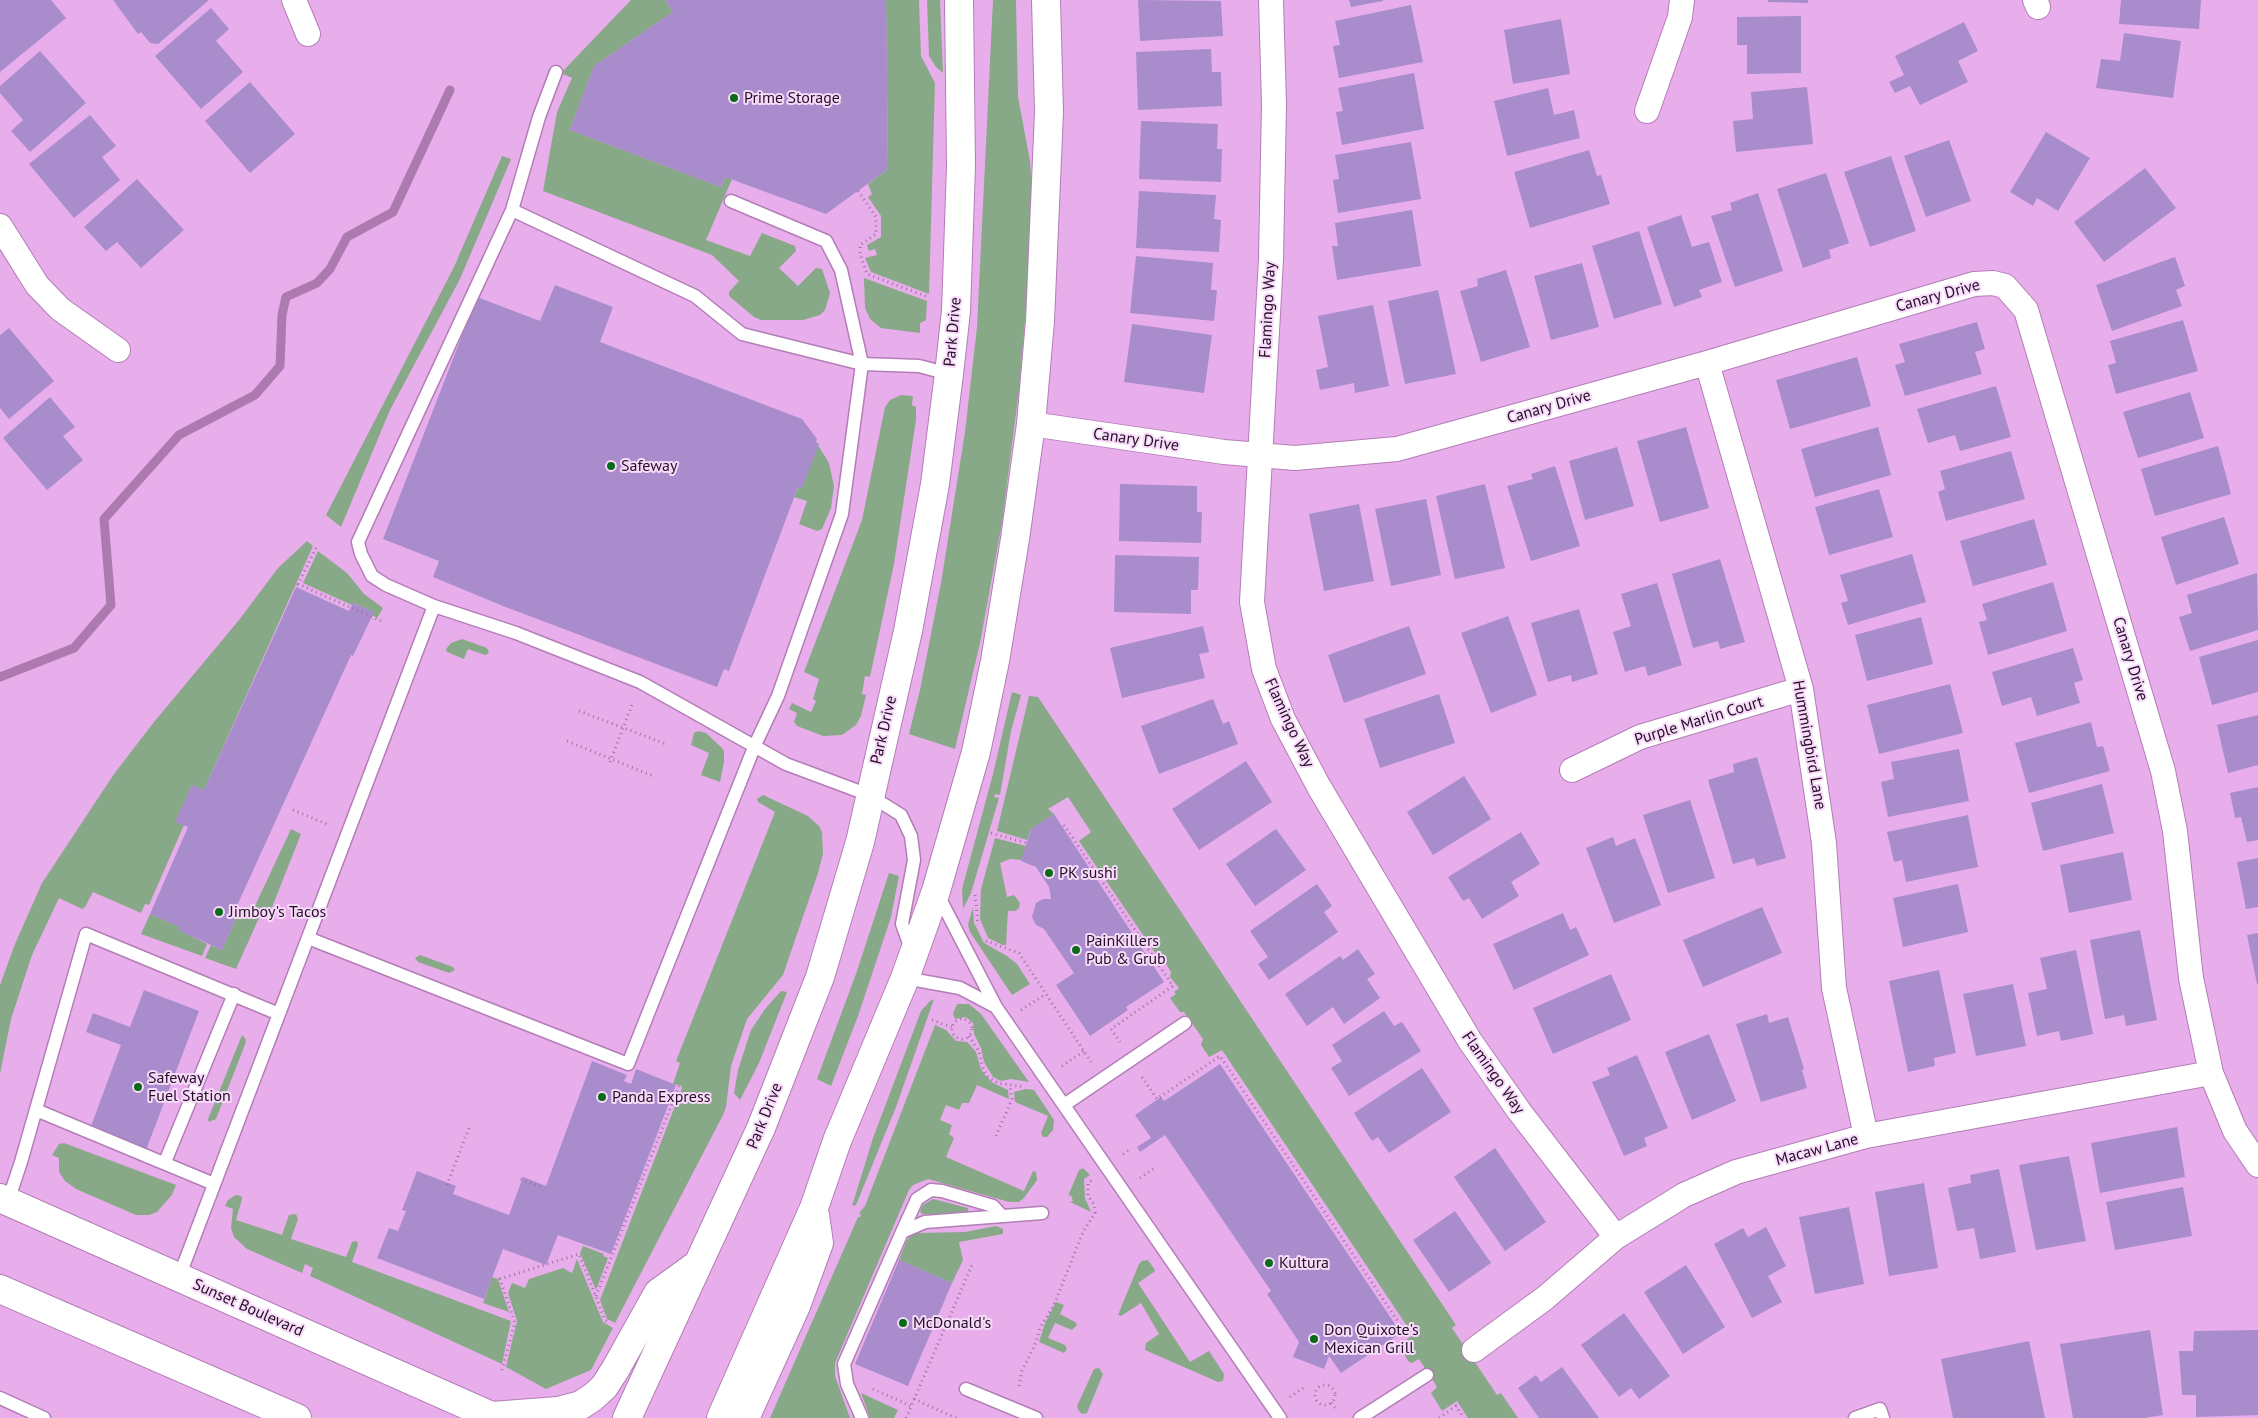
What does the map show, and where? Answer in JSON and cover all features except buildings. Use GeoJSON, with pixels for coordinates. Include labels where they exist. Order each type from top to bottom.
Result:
{"type":"FeatureCollection","features":[{"type":"Feature","properties":{"kind":"main road","name":"Park Drive"},"geometry":{"type":"LineString","coordinates":[[627,1418],[761,1128],[820,977],[860,842],[869,795],[908,631],[935,484],[949,374],[956,310],[961,166],[960,0]]}},
{"type":"Feature","properties":{"kind":"main road"},"geometry":{"type":"LineString","coordinates":[[721,1418],[814,1208],[837,1141],[909,966],[936,891],[976,752],[995,661],[1031,424],[1040,321],[1047,170],[1049,112],[1046,0]]}},
{"type":"Feature","properties":{"kind":"main road","name":"Sunset Boulevard"},"geometry":{"type":"LineString","coordinates":[[4,1200],[494,1417]]}},
{"type":"Feature","properties":{"kind":"main road"},"geometry":{"type":"LineString","coordinates":[[745,1418],[796,1306],[819,1243],[814,1208]]}},
{"type":"Feature","properties":{"kind":"main road"},"geometry":{"type":"LineString","coordinates":[[494,1417],[558,1411],[581,1405],[593,1397],[616,1370],[658,1293],[699,1264]]}},
{"type":"Feature","properties":{"kind":"main road"},"geometry":{"type":"LineString","coordinates":[[0,1289],[283,1415]]}},
{"type":"Feature","properties":{"kind":"street"},"geometry":{"type":"LineString","coordinates":[[294,0],[308,34]]}},
{"type":"Feature","properties":{"kind":"street","name":"Flamingo Way"},"geometry":{"type":"LineString","coordinates":[[1271,0],[1274,104],[1271,240],[1252,602],[1264,669],[1284,720],[1319,787],[1470,1041],[1519,1111],[1616,1237]]}},
{"type":"Feature","properties":{"kind":"street"},"geometry":{"type":"LineString","coordinates":[[1647,111],[1680,17],[1682,0]]}},
{"type":"Feature","properties":{"kind":"street"},"geometry":{"type":"LineString","coordinates":[[0,226],[37,285],[60,308],[118,350]]}},
{"type":"Feature","properties":{"kind":"street","name":"Canary Drive"},"geometry":{"type":"LineString","coordinates":[[1031,424],[1294,458],[1397,449],[1707,363],[1974,284],[1994,283],[2005,286],[2026,310],[2163,771],[2175,832],[2191,978],[2211,1073],[2235,1130],[2258,1165]]}},
{"type":"Feature","properties":{"kind":"street","name":"Hummingbird Lane"},"geometry":{"type":"LineString","coordinates":[[1707,363],[1801,689],[1824,843],[1834,988],[1866,1136]]}},
{"type":"Feature","properties":{"kind":"street","name":"Purple Marlin Court"},"geometry":{"type":"LineString","coordinates":[[1572,770],[1640,737],[1801,689]]}},
{"type":"Feature","properties":{"kind":"street","name":"Macaw Lane"},"geometry":{"type":"LineString","coordinates":[[1474,1350],[1545,1298],[1616,1237],[1684,1195],[1736,1172],[1866,1136],[2211,1073]]}},
{"type":"Feature","properties":{"kind":"lane"},"geometry":{"type":"LineString","coordinates":[[556,72],[539,117],[512,210],[358,542],[361,554],[372,576],[386,585],[434,606],[516,633],[640,682],[786,764],[869,795],[901,815],[911,836],[914,860],[902,924],[909,966],[960,988],[996,1007]]}},
{"type":"Feature","properties":{"kind":"lane"},"geometry":{"type":"LineString","coordinates":[[308,938],[628,1064],[755,745],[778,696],[842,514],[862,364],[841,270],[826,241],[731,201]]}},
{"type":"Feature","properties":{"kind":"lane"},"geometry":{"type":"LineString","coordinates":[[512,210],[696,296],[742,334],[862,364],[920,366],[949,374]]}},
{"type":"Feature","properties":{"kind":"lane"},"geometry":{"type":"LineString","coordinates":[[179,1277],[434,606]]}},
{"type":"Feature","properties":{"kind":"lane"},"geometry":{"type":"LineString","coordinates":[[936,891],[996,1007],[1280,1418]]}},
{"type":"Feature","properties":{"kind":"lane"},"geometry":{"type":"LineString","coordinates":[[4,1200],[36,1110],[86,934],[279,1014]]}},
{"type":"Feature","properties":{"kind":"lane"},"geometry":{"type":"LineString","coordinates":[[165,1162],[234,994]]}},
{"type":"Feature","properties":{"kind":"lane"},"geometry":{"type":"LineString","coordinates":[[1064,1105],[1185,1023]]}},
{"type":"Feature","properties":{"kind":"lane"},"geometry":{"type":"LineString","coordinates":[[36,1110],[165,1162],[214,1184]]}},
{"type":"Feature","properties":{"kind":"lane"},"geometry":{"type":"LineString","coordinates":[[862,1418],[847,1384],[844,1364],[916,1199],[931,1190],[942,1191],[993,1206],[1002,1216]]}},
{"type":"Feature","properties":{"kind":"lane"},"geometry":{"type":"LineString","coordinates":[[902,1232],[925,1222],[1042,1213]]}},
{"type":"Feature","properties":{"kind":"lane"},"geometry":{"type":"LineString","coordinates":[[1360,1418],[1427,1374]]}},
{"type":"Feature","properties":{"kind":"lane"},"geometry":{"type":"LineString","coordinates":[[966,1389],[1036,1418]]}},
{"type":"Feature","properties":{"kind":"lane"},"geometry":{"type":"LineString","coordinates":[[0,1398],[44,1418]]}},
{"type":"Feature","properties":{"kind":"lane"},"geometry":{"type":"LineString","coordinates":[[1855,1418],[1880,1409],[1883,1418]]}},
{"type":"Feature","properties":{"kind":"path"},"geometry":{"type":"LineString","coordinates":[[858,191],[876,217],[876,234],[860,245],[860,254],[867,274],[932,299]]}},
{"type":"Feature","properties":{"kind":"path"},"geometry":{"type":"LineString","coordinates":[[316,548],[298,584],[381,621]]}},
{"type":"Feature","properties":{"kind":"path"},"geometry":{"type":"LineString","coordinates":[[610,761],[640,682]]}},
{"type":"Feature","properties":{"kind":"path"},"geometry":{"type":"LineString","coordinates":[[579,711],[666,744]]}},
{"type":"Feature","properties":{"kind":"path"},"geometry":{"type":"LineString","coordinates":[[567,741],[610,761],[653,776]]}},
{"type":"Feature","properties":{"kind":"path"},"geometry":{"type":"LineString","coordinates":[[293,810],[307,815]]}},
{"type":"Feature","properties":{"kind":"path"},"geometry":{"type":"LineString","coordinates":[[1064,825],[1173,986],[1112,1029],[1124,1047]]}},
{"type":"Feature","properties":{"kind":"path"},"geometry":{"type":"LineString","coordinates":[[991,833],[1027,843]]}},
{"type":"Feature","properties":{"kind":"path"},"geometry":{"type":"LineString","coordinates":[[975,895],[979,927]]}},
{"type":"Feature","properties":{"kind":"path"},"geometry":{"type":"LineString","coordinates":[[982,934],[986,941],[991,944],[1019,953],[1095,1068]]}},
{"type":"Feature","properties":{"kind":"path"},"geometry":{"type":"LineString","coordinates":[[1006,1020],[1046,994]]}},
{"type":"Feature","properties":{"kind":"path"},"geometry":{"type":"LineString","coordinates":[[932,1020],[952,1028]]}},
{"type":"Feature","properties":{"kind":"path"},"geometry":{"type":"LineString","coordinates":[[969,1036],[958,1038],[953,1034],[952,1028],[958,1020],[968,1021],[971,1027],[969,1036],[979,1051],[983,1068],[988,1077],[998,1083],[1010,1086],[1030,1086]]}},
{"type":"Feature","properties":{"kind":"path"},"geometry":{"type":"LineString","coordinates":[[1061,1067],[1084,1051]]}},
{"type":"Feature","properties":{"kind":"path"},"geometry":{"type":"LineString","coordinates":[[1135,1081],[1142,1077],[1157,1099],[1220,1056],[1407,1335]]}},
{"type":"Feature","properties":{"kind":"path"},"geometry":{"type":"LineString","coordinates":[[596,1297],[679,1086]]}},
{"type":"Feature","properties":{"kind":"path"},"geometry":{"type":"LineString","coordinates":[[996,1136],[1012,1099],[1010,1086]]}},
{"type":"Feature","properties":{"kind":"path"},"geometry":{"type":"LineString","coordinates":[[447,1185],[470,1125]]}},
{"type":"Feature","properties":{"kind":"path"},"geometry":{"type":"LineString","coordinates":[[521,1179],[541,1187]]}},
{"type":"Feature","properties":{"kind":"path"},"geometry":{"type":"LineString","coordinates":[[1019,1386],[1022,1371],[1036,1342],[1040,1328],[1054,1305],[1083,1232],[1095,1212],[1094,1204],[1088,1196],[1088,1183],[1092,1180]]}},
{"type":"Feature","properties":{"kind":"path"},"geometry":{"type":"LineString","coordinates":[[502,1370],[515,1324],[500,1279],[579,1254],[604,1320],[611,1324]]}},
{"type":"Feature","properties":{"kind":"path"},"geometry":{"type":"LineString","coordinates":[[906,1418],[972,1266]]}},
{"type":"Feature","properties":{"kind":"path"},"geometry":{"type":"LineString","coordinates":[[1324,1386],[1332,1389],[1334,1398],[1331,1403],[1325,1405],[1319,1403],[1315,1397],[1318,1388],[1324,1386]]}},
{"type":"Feature","properties":{"kind":"path"},"geometry":{"type":"LineString","coordinates":[[868,1387],[911,1406]]}},
{"type":"Feature","properties":{"kind":"path"},"geometry":{"type":"LineString","coordinates":[[914,1399],[956,1418]]}},
{"type":"Feature","properties":{"kind":"path"},"geometry":{"type":"LineString","coordinates":[[1331,1403],[1337,1411]]}},
{"type":"Feature","properties":{"kind":"path"},"geometry":{"type":"LineString","coordinates":[[1439,1418],[1456,1406],[1464,1418]]}},
{"type":"Feature","properties":{"kind":"green space"},"geometry":{"type":"Polygon","coordinates":[[[631,0],[665,0],[673,12],[594,66],[570,130],[721,187],[725,177],[732,179],[706,240],[750,256],[762,233],[795,246],[796,251],[779,268],[798,286],[816,268],[822,269],[830,293],[825,310],[820,315],[803,320],[761,320],[754,317],[729,296],[729,292],[739,281],[712,255],[543,191],[557,112],[572,78],[561,73],[631,0]]]}},
{"type":"Feature","properties":{"kind":"green space"},"geometry":{"type":"Polygon","coordinates":[[[886,0],[919,0],[921,56],[935,83],[929,294],[871,272],[865,258],[877,255],[875,249],[869,251],[867,245],[881,237],[881,216],[868,197],[872,194],[868,184],[888,169],[886,0]]]}},
{"type":"Feature","properties":{"kind":"green space"},"geometry":{"type":"Polygon","coordinates":[[[927,0],[940,0],[943,73],[936,67],[929,56],[927,0]]]}},
{"type":"Feature","properties":{"kind":"green space"},"geometry":{"type":"Polygon","coordinates":[[[993,0],[1016,0],[1018,97],[1030,161],[1032,188],[1028,285],[1019,390],[1002,523],[980,643],[955,749],[909,734],[920,690],[941,583],[965,432],[977,327],[993,0]]]}},
{"type":"Feature","properties":{"kind":"green space"},"geometry":{"type":"Polygon","coordinates":[[[502,156],[511,159],[460,279],[390,410],[341,527],[326,515],[454,267],[502,156]]]}},
{"type":"Feature","properties":{"kind":"green space"},"geometry":{"type":"Polygon","coordinates":[[[864,278],[927,301],[926,320],[920,323],[920,333],[881,328],[870,319],[865,308],[864,278]]]}},
{"type":"Feature","properties":{"kind":"green space"},"geometry":{"type":"Polygon","coordinates":[[[901,395],[913,396],[912,405],[916,407],[916,420],[894,564],[870,677],[865,676],[862,694],[866,695],[861,716],[856,725],[842,735],[823,736],[797,726],[794,722],[797,713],[789,709],[792,703],[811,712],[816,701],[813,699],[819,679],[804,672],[862,520],[885,407],[890,400],[901,395]]]}},
{"type":"Feature","properties":{"kind":"green space"},"geometry":{"type":"Polygon","coordinates":[[[818,445],[829,463],[834,486],[831,508],[822,529],[817,531],[799,524],[807,501],[794,497],[818,445]]]}},
{"type":"Feature","properties":{"kind":"green space"},"geometry":{"type":"Polygon","coordinates":[[[307,541],[313,546],[204,790],[192,785],[176,821],[184,825],[149,905],[145,904],[141,913],[93,892],[82,909],[59,898],[32,955],[11,1019],[0,1074],[0,985],[15,944],[42,883],[114,774],[154,722],[239,620],[278,568],[307,541]]]}},
{"type":"Feature","properties":{"kind":"green space"},"geometry":{"type":"Polygon","coordinates":[[[318,551],[347,573],[364,594],[383,608],[377,618],[372,615],[373,612],[354,603],[352,605],[303,583],[318,551]]]}},
{"type":"Feature","properties":{"kind":"green space"},"geometry":{"type":"Polygon","coordinates":[[[462,639],[487,648],[489,653],[485,655],[468,649],[464,659],[447,652],[446,649],[451,643],[462,639]]]}},
{"type":"Feature","properties":{"kind":"green space"},"geometry":{"type":"Polygon","coordinates":[[[1012,692],[1021,695],[1011,731],[1000,795],[995,794],[994,797],[999,798],[971,893],[963,909],[962,889],[993,774],[1012,692]]]}},
{"type":"Feature","properties":{"kind":"green space"},"geometry":{"type":"Polygon","coordinates":[[[1029,696],[1038,697],[1456,1325],[1452,1328],[1497,1395],[1501,1393],[1518,1418],[1468,1418],[1457,1401],[1442,1411],[1431,1393],[1437,1387],[1419,1359],[1412,1363],[1409,1362],[1398,1345],[1413,1335],[1222,1050],[1209,1057],[1201,1045],[1203,1039],[1184,1012],[1180,1012],[1170,998],[1176,994],[1174,992],[1179,988],[1170,977],[1171,972],[1160,954],[1156,954],[1079,841],[1091,832],[1068,797],[1048,809],[1054,814],[1031,829],[1027,840],[997,831],[1029,696]]]}},
{"type":"Feature","properties":{"kind":"green space"},"geometry":{"type":"Polygon","coordinates":[[[698,731],[706,733],[724,751],[720,782],[701,775],[709,753],[691,745],[694,733],[698,731]]]}},
{"type":"Feature","properties":{"kind":"green space"},"geometry":{"type":"Polygon","coordinates":[[[763,795],[808,816],[819,826],[822,832],[823,854],[818,873],[783,975],[747,1019],[731,1066],[726,1107],[723,1115],[615,1323],[607,1319],[600,1300],[682,1088],[682,1086],[673,1084],[680,1063],[676,1061],[775,812],[758,802],[757,799],[763,795]]]}},
{"type":"Feature","properties":{"kind":"green space"},"geometry":{"type":"Polygon","coordinates":[[[291,829],[301,834],[269,915],[254,908],[291,829]]]}},
{"type":"Feature","properties":{"kind":"green space"},"geometry":{"type":"Polygon","coordinates":[[[995,838],[1026,846],[1022,860],[1010,859],[1000,863],[1007,897],[1014,895],[1020,903],[1019,908],[1015,911],[1008,911],[1006,945],[988,938],[980,919],[981,889],[995,838]]]}},
{"type":"Feature","properties":{"kind":"green space"},"geometry":{"type":"Polygon","coordinates":[[[889,873],[899,876],[891,917],[858,1016],[831,1086],[817,1079],[857,971],[889,873]]]}},
{"type":"Feature","properties":{"kind":"green space"},"geometry":{"type":"Polygon","coordinates":[[[973,907],[974,923],[984,943],[1017,964],[1030,984],[1012,995],[970,932],[968,925],[973,907]]]}},
{"type":"Feature","properties":{"kind":"green space"},"geometry":{"type":"Polygon","coordinates":[[[240,909],[259,918],[236,969],[205,958],[211,945],[222,950],[240,909]]]}},
{"type":"Feature","properties":{"kind":"green space"},"geometry":{"type":"Polygon","coordinates":[[[150,914],[180,927],[179,930],[207,944],[202,956],[141,934],[150,914]]]}},
{"type":"Feature","properties":{"kind":"green space"},"geometry":{"type":"Polygon","coordinates":[[[420,955],[453,967],[455,970],[449,973],[418,962],[415,958],[420,955]]]}},
{"type":"Feature","properties":{"kind":"green space"},"geometry":{"type":"Polygon","coordinates":[[[781,991],[787,992],[759,1063],[740,1100],[734,1093],[738,1070],[751,1030],[765,1009],[781,991]]]}},
{"type":"Feature","properties":{"kind":"green space"},"geometry":{"type":"Polygon","coordinates":[[[934,999],[896,1107],[856,1205],[852,1206],[873,1138],[921,1011],[934,999]]]}},
{"type":"Feature","properties":{"kind":"green space"},"geometry":{"type":"Polygon","coordinates":[[[957,1004],[969,1004],[981,1014],[1029,1082],[1011,1079],[1001,1081],[993,1077],[984,1062],[981,1048],[974,1034],[973,1023],[966,1017],[955,1019],[953,1014],[957,1004]]]}},
{"type":"Feature","properties":{"kind":"green space"},"geometry":{"type":"Polygon","coordinates":[[[935,1025],[946,1030],[956,1041],[967,1042],[976,1052],[981,1069],[986,1076],[993,1083],[1008,1090],[1009,1099],[977,1085],[969,1103],[962,1103],[959,1110],[946,1105],[940,1120],[952,1125],[949,1134],[954,1138],[946,1157],[1024,1191],[1033,1171],[1036,1172],[1037,1180],[1019,1202],[1009,1202],[928,1179],[913,1185],[909,1190],[835,1363],[835,1376],[850,1418],[770,1418],[858,1217],[860,1217],[861,1214],[859,1213],[865,1206],[935,1025]]]}},
{"type":"Feature","properties":{"kind":"green space"},"geometry":{"type":"Polygon","coordinates":[[[242,1035],[246,1042],[216,1119],[209,1122],[208,1119],[242,1035]]]}},
{"type":"Feature","properties":{"kind":"green space"},"geometry":{"type":"Polygon","coordinates":[[[1026,1089],[1034,1090],[1054,1120],[1053,1130],[1047,1137],[1043,1137],[1041,1133],[1048,1116],[1015,1102],[1014,1092],[1026,1089]]]}},
{"type":"Feature","properties":{"kind":"green space"},"geometry":{"type":"Polygon","coordinates":[[[64,1143],[176,1185],[172,1195],[157,1212],[149,1215],[136,1215],[76,1189],[65,1181],[59,1172],[59,1158],[52,1155],[59,1144],[64,1143]]]}},
{"type":"Feature","properties":{"kind":"green space"},"geometry":{"type":"Polygon","coordinates":[[[1083,1168],[1090,1175],[1084,1179],[1085,1198],[1091,1212],[1070,1202],[1073,1201],[1071,1195],[1068,1196],[1079,1170],[1083,1168]]]}},
{"type":"Feature","properties":{"kind":"green space"},"geometry":{"type":"Polygon","coordinates":[[[236,1195],[241,1196],[242,1199],[236,1220],[282,1235],[289,1215],[296,1214],[298,1219],[291,1239],[346,1257],[352,1242],[357,1241],[358,1245],[352,1262],[511,1321],[502,1364],[310,1276],[313,1268],[305,1264],[302,1273],[247,1249],[234,1237],[231,1228],[233,1209],[225,1206],[228,1200],[236,1195]]]}},
{"type":"Feature","properties":{"kind":"green space"},"geometry":{"type":"Polygon","coordinates":[[[933,1199],[968,1208],[968,1214],[922,1214],[920,1211],[923,1205],[933,1199]]]}},
{"type":"Feature","properties":{"kind":"green space"},"geometry":{"type":"Polygon","coordinates":[[[996,1226],[1003,1229],[1003,1234],[959,1242],[963,1260],[952,1283],[899,1260],[910,1236],[918,1233],[965,1232],[996,1226]]]}},
{"type":"Feature","properties":{"kind":"green space"},"geometry":{"type":"Polygon","coordinates":[[[583,1246],[604,1254],[603,1256],[608,1258],[596,1290],[580,1253],[583,1246]]]}},
{"type":"Feature","properties":{"kind":"green space"},"geometry":{"type":"Polygon","coordinates":[[[577,1259],[603,1322],[613,1328],[591,1370],[546,1389],[506,1367],[517,1321],[508,1293],[512,1283],[525,1288],[529,1279],[563,1268],[572,1273],[577,1259]]]}},
{"type":"Feature","properties":{"kind":"green space"},"geometry":{"type":"Polygon","coordinates":[[[1148,1260],[1155,1270],[1138,1283],[1190,1362],[1209,1351],[1224,1374],[1223,1381],[1218,1382],[1145,1350],[1146,1343],[1159,1334],[1141,1303],[1121,1316],[1118,1315],[1139,1264],[1142,1261],[1148,1260]]]}},
{"type":"Feature","properties":{"kind":"green space"},"geometry":{"type":"Polygon","coordinates":[[[492,1277],[498,1279],[509,1312],[483,1303],[492,1277]]]}},
{"type":"Feature","properties":{"kind":"green space"},"geometry":{"type":"Polygon","coordinates":[[[1056,1302],[1064,1305],[1060,1314],[1077,1325],[1072,1330],[1055,1323],[1048,1338],[1065,1345],[1067,1349],[1064,1353],[1039,1342],[1045,1323],[1056,1302]]]}},
{"type":"Feature","properties":{"kind":"green space"},"geometry":{"type":"Polygon","coordinates":[[[1099,1368],[1103,1374],[1087,1413],[1082,1414],[1077,1406],[1094,1369],[1099,1368]]]}},
{"type":"Feature","properties":{"kind":"green space"},"geometry":{"type":"Polygon","coordinates":[[[861,1393],[898,1410],[894,1418],[870,1418],[861,1393]]]}},
{"type":"Feature","properties":{"kind":"waterway"},"geometry":{"type":"LineString","coordinates":[[0,677],[74,648],[111,605],[104,519],[179,435],[255,395],[280,366],[282,315],[286,297],[317,283],[330,269],[347,237],[393,212],[450,90]]}},
{"type":"Feature","properties":{"kind":"place","name":"Prime Storage"},"geometry":{"type":"Point","coordinates":[734,98]}},
{"type":"Feature","properties":{"kind":"place","name":"Safeway"},"geometry":{"type":"Point","coordinates":[611,466]}},
{"type":"Feature","properties":{"kind":"place","name":"PK sushi"},"geometry":{"type":"Point","coordinates":[1049,873]}},
{"type":"Feature","properties":{"kind":"place","name":"Jimboy's Tacos"},"geometry":{"type":"Point","coordinates":[219,912]}},
{"type":"Feature","properties":{"kind":"place","name":"PainKillers Pub & Grub"},"geometry":{"type":"Point","coordinates":[1076,950]}},
{"type":"Feature","properties":{"kind":"place","name":"Safeway Fuel Station"},"geometry":{"type":"Point","coordinates":[138,1087]}},
{"type":"Feature","properties":{"kind":"place","name":"Panda Express"},"geometry":{"type":"Point","coordinates":[602,1097]}},
{"type":"Feature","properties":{"kind":"place","name":"Kultura"},"geometry":{"type":"Point","coordinates":[1269,1263]}},
{"type":"Feature","properties":{"kind":"place","name":"McDonald's"},"geometry":{"type":"Point","coordinates":[903,1323]}},
{"type":"Feature","properties":{"kind":"place","name":"Don Quixote's Mexican Grill"},"geometry":{"type":"Point","coordinates":[1314,1339]}}]}
